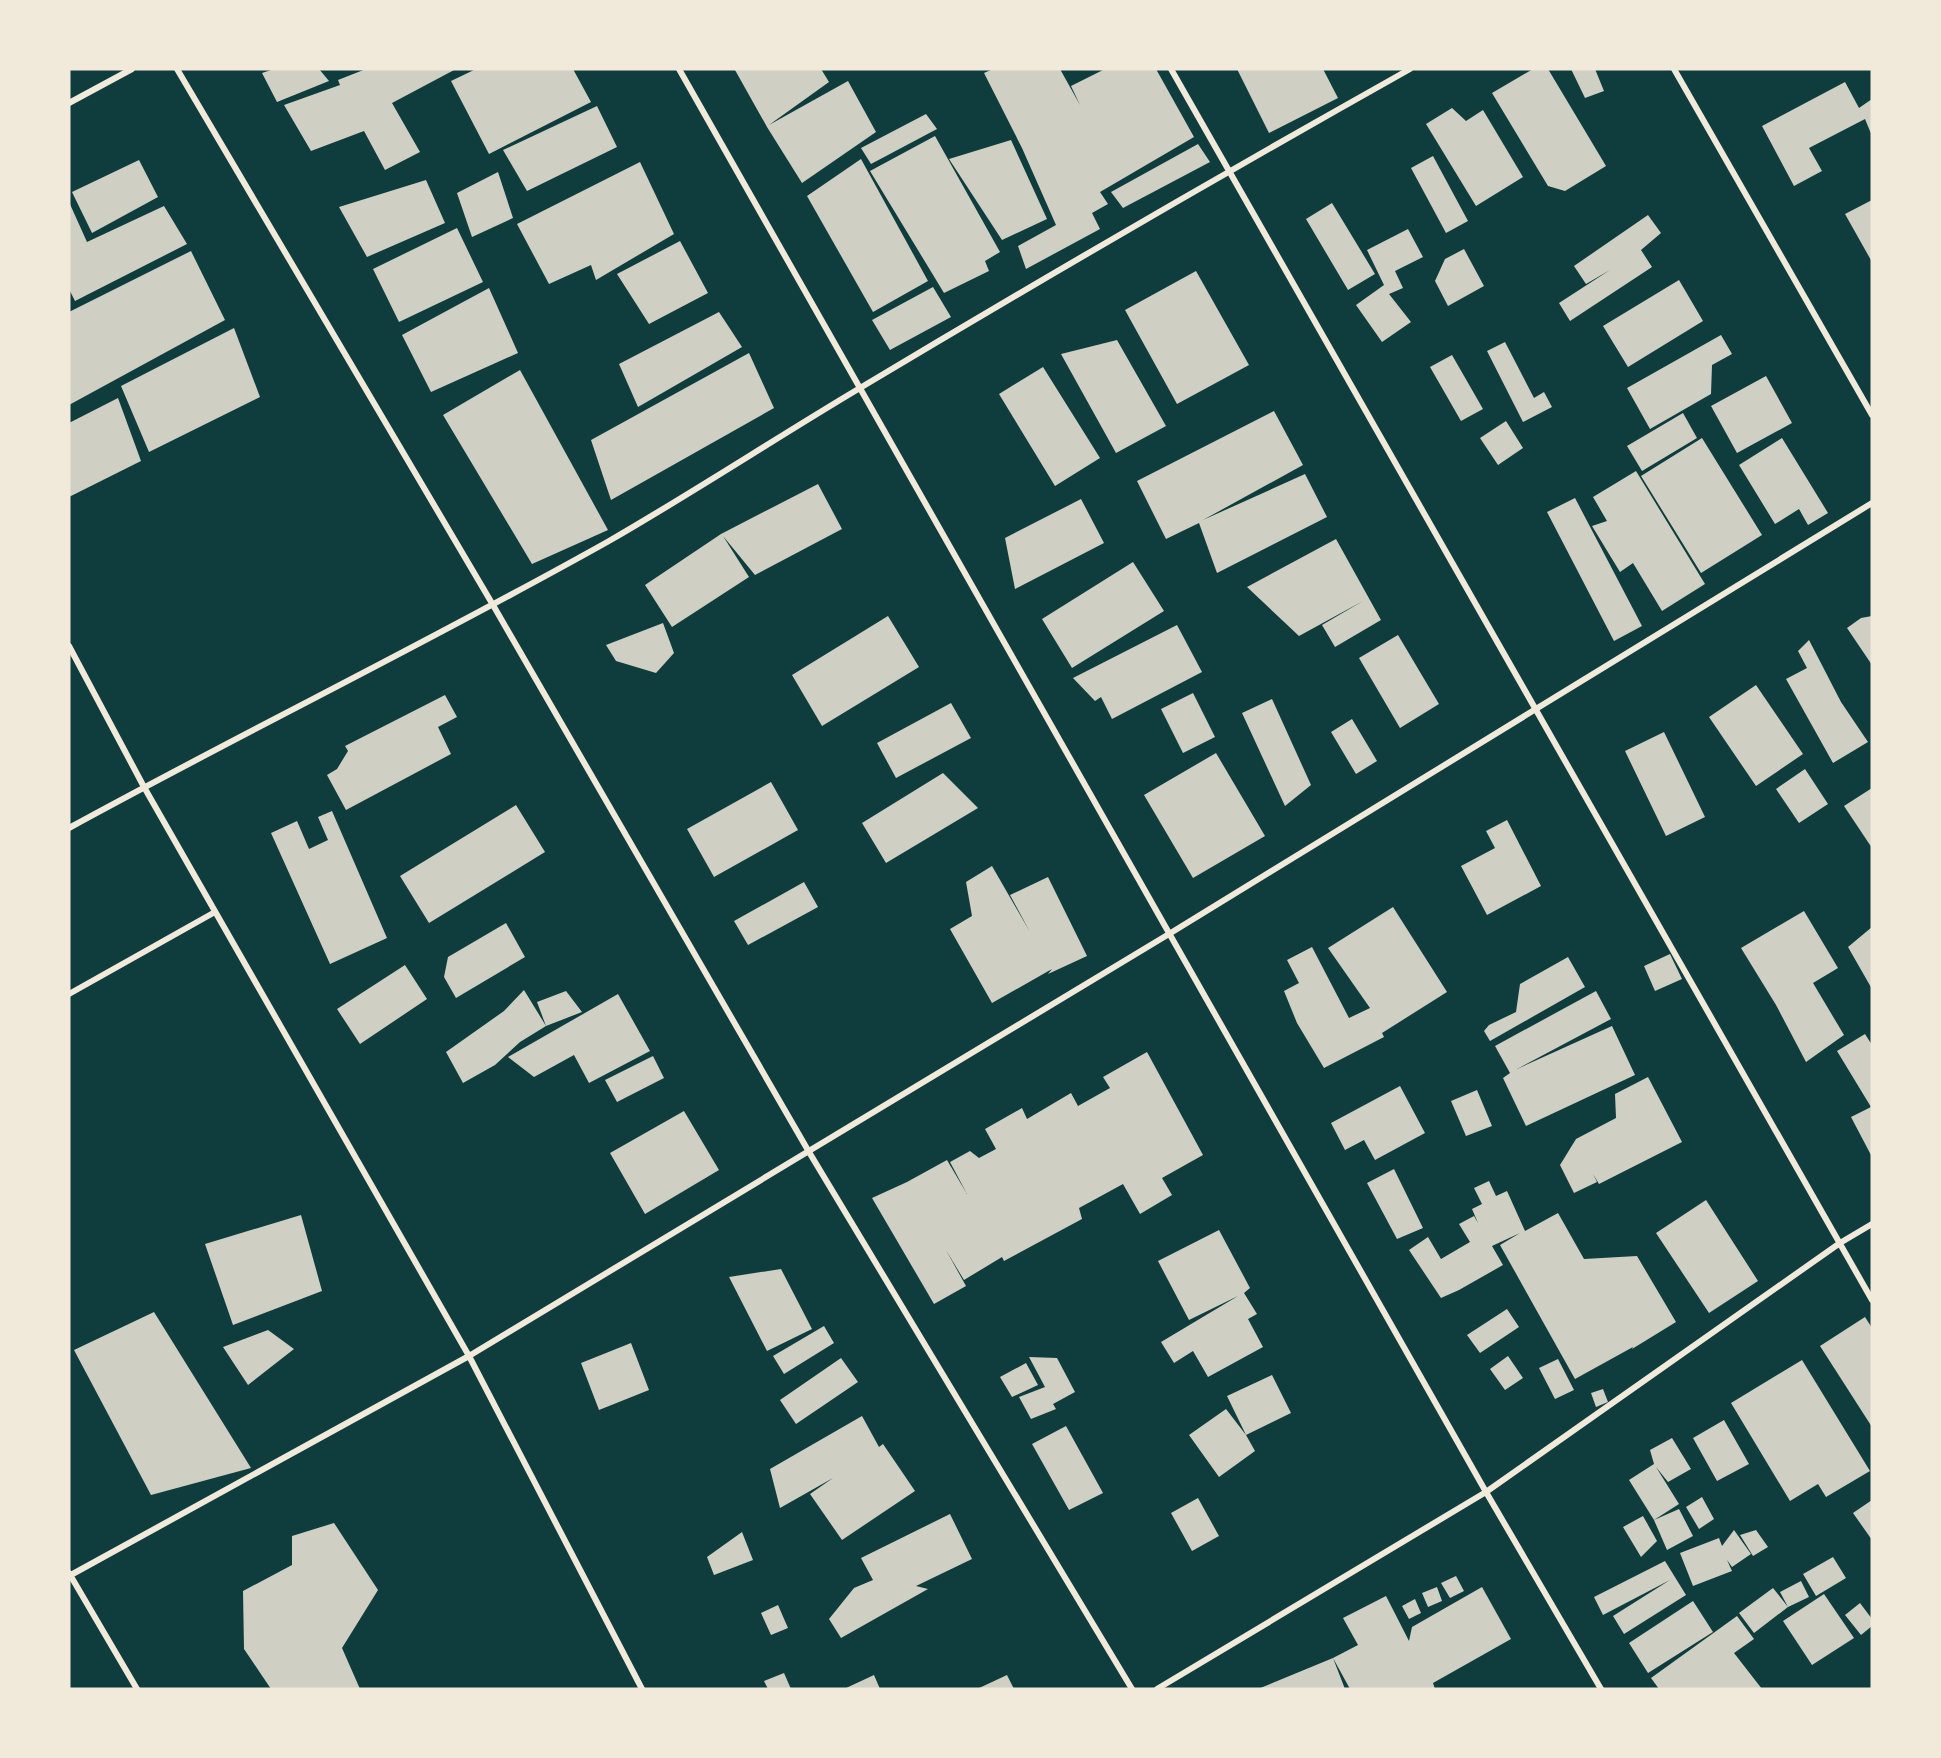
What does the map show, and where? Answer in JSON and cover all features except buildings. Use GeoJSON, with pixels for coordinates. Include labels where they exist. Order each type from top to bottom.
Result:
{"type":"FeatureCollection","features":[{"type":"Feature","properties":{"kind":"street"},"geometry":{"type":"LineString","coordinates":[[69,103],[132,69]]}},
{"type":"Feature","properties":{"kind":"street"},"geometry":{"type":"LineString","coordinates":[[177,69],[493,605],[809,1152],[1132,1689]]}},
{"type":"Feature","properties":{"kind":"street"},"geometry":{"type":"LineString","coordinates":[[679,69],[1486,1492],[1601,1689]]}},
{"type":"Feature","properties":{"kind":"street"},"geometry":{"type":"LineString","coordinates":[[1171,69],[1872,1300]]}},
{"type":"Feature","properties":{"kind":"street"},"geometry":{"type":"LineString","coordinates":[[69,828],[493,605],[612,539],[859,388],[1229,171],[1410,69]]}},
{"type":"Feature","properties":{"kind":"street"},"geometry":{"type":"LineString","coordinates":[[1674,69],[1872,415]]}},
{"type":"Feature","properties":{"kind":"street"},"geometry":{"type":"LineString","coordinates":[[137,1689],[70,1575],[469,1356],[1169,934],[1872,503]]}},
{"type":"Feature","properties":{"kind":"street"},"geometry":{"type":"LineString","coordinates":[[69,646],[144,787],[469,1356],[642,1689]]}},
{"type":"Feature","properties":{"kind":"street"},"geometry":{"type":"LineString","coordinates":[[69,994],[215,912]]}},
{"type":"Feature","properties":{"kind":"street"},"geometry":{"type":"LineString","coordinates":[[1157,1689],[1486,1492],[1840,1244],[1872,1224]]}}]}
